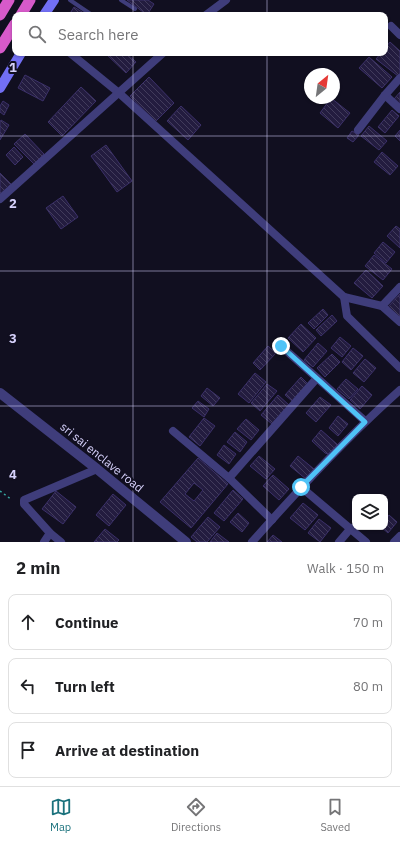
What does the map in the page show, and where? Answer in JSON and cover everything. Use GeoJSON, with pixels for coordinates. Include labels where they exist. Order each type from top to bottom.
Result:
{"type":"FeatureCollection","features":[{"type":"Feature","properties":{"kind":"highway"},"geometry":{"type":"LineString","coordinates":[[0,15],[10,0]]}},
{"type":"Feature","properties":{"kind":"highway"},"geometry":{"type":"LineString","coordinates":[[23,12],[30,0]]}},
{"type":"Feature","properties":{"kind":"highway"},"geometry":{"type":"LineString","coordinates":[[0,48],[12,29]]}},
{"type":"Feature","properties":{"kind":"main road"},"geometry":{"type":"LineString","coordinates":[[47,12],[54,0]]}},
{"type":"Feature","properties":{"kind":"main road"},"geometry":{"type":"LineString","coordinates":[[0,88],[19,56]]}},
{"type":"Feature","properties":{"kind":"street"},"geometry":{"type":"LineString","coordinates":[[210,12],[226,0]]}},
{"type":"Feature","properties":{"kind":"street"},"geometry":{"type":"LineString","coordinates":[[391,26],[400,35]]}},
{"type":"Feature","properties":{"kind":"street"},"geometry":{"type":"LineString","coordinates":[[74,56],[119,93],[344,297],[382,306],[400,322]]}},
{"type":"Feature","properties":{"kind":"street"},"geometry":{"type":"LineString","coordinates":[[0,199],[160,56]]}},
{"type":"Feature","properties":{"kind":"street"},"geometry":{"type":"LineString","coordinates":[[358,130],[385,94],[400,78]]}},
{"type":"Feature","properties":{"kind":"street"},"geometry":{"type":"LineString","coordinates":[[385,94],[400,109]]}},
{"type":"Feature","properties":{"kind":"street"},"geometry":{"type":"LineString","coordinates":[[382,306],[400,287]]}},
{"type":"Feature","properties":{"kind":"street"},"geometry":{"type":"LineString","coordinates":[[344,297],[347,316],[400,368]]}},
{"type":"Feature","properties":{"kind":"street"},"geometry":{"type":"LineString","coordinates":[[281,346],[365,422]]}},
{"type":"Feature","properties":{"kind":"street"},"geometry":{"type":"LineString","coordinates":[[229,478],[317,378]]}},
{"type":"Feature","properties":{"kind":"street"},"geometry":{"type":"LineString","coordinates":[[252,542],[301,487],[365,422],[400,390]]}},
{"type":"Feature","properties":{"kind":"street","name":"sri sai enclave road"},"geometry":{"type":"LineString","coordinates":[[0,393],[98,469],[186,542]]}},
{"type":"Feature","properties":{"kind":"street"},"geometry":{"type":"LineString","coordinates":[[173,431],[229,478],[272,520]]}},
{"type":"Feature","properties":{"kind":"street"},"geometry":{"type":"LineString","coordinates":[[61,542],[50,533],[24,504],[24,500],[98,469]]}},
{"type":"Feature","properties":{"kind":"street"},"geometry":{"type":"LineString","coordinates":[[301,487],[366,542]]}},
{"type":"Feature","properties":{"kind":"street"},"geometry":{"type":"LineString","coordinates":[[339,542],[351,528]]}},
{"type":"Feature","properties":{"kind":"street"},"geometry":{"type":"LineString","coordinates":[[44,542],[50,533]]}},
{"type":"Feature","properties":{"kind":"street"},"geometry":{"type":"LineString","coordinates":[[394,542],[400,536]]}},
{"type":"Feature","properties":{"kind":"lane"},"geometry":{"type":"LineString","coordinates":[[70,0],[88,12]]}},
{"type":"Feature","properties":{"kind":"lane"},"geometry":{"type":"LineString","coordinates":[[121,0],[135,9]]}},
{"type":"Feature","properties":{"kind":"path"},"geometry":{"type":"LineString","coordinates":[[0,491],[12,500]]}},
{"type":"Feature","properties":{"kind":"building"},"geometry":{"type":"Polygon","coordinates":[[[127,0],[148,0],[154,4],[149,12],[143,12],[127,0]]]}},
{"type":"Feature","properties":{"kind":"building"},"geometry":{"type":"Polygon","coordinates":[[[74,7],[82,12],[71,12],[74,7]]]}},
{"type":"Feature","properties":{"kind":"building"},"geometry":{"type":"Polygon","coordinates":[[[390,42],[400,51],[400,73],[398,76],[376,59],[378,56],[388,56],[388,44],[390,42]]]}},
{"type":"Feature","properties":{"kind":"building"},"geometry":{"type":"Polygon","coordinates":[[[108,56],[129,56],[136,62],[126,73],[108,56]]]}},
{"type":"Feature","properties":{"kind":"building"},"geometry":{"type":"Polygon","coordinates":[[[369,57],[392,77],[382,88],[359,68],[369,57]]]}},
{"type":"Feature","properties":{"kind":"building"},"geometry":{"type":"Polygon","coordinates":[[[25,75],[50,88],[43,101],[18,88],[25,75]]]}},
{"type":"Feature","properties":{"kind":"building"},"geometry":{"type":"Polygon","coordinates":[[[149,77],[174,103],[155,122],[130,96],[149,77]]]}},
{"type":"Feature","properties":{"kind":"building"},"geometry":{"type":"Polygon","coordinates":[[[81,87],[96,101],[62,136],[48,122],[81,87]]]}},
{"type":"Feature","properties":{"kind":"building"},"geometry":{"type":"Polygon","coordinates":[[[400,92],[400,104],[394,99],[400,92]]]}},
{"type":"Feature","properties":{"kind":"building"},"geometry":{"type":"Polygon","coordinates":[[[3,101],[9,105],[4,115],[0,112],[0,106],[3,101]]]}},
{"type":"Feature","properties":{"kind":"building"},"geometry":{"type":"Polygon","coordinates":[[[327,104],[339,104],[350,113],[338,128],[320,113],[327,104]]]}},
{"type":"Feature","properties":{"kind":"building"},"geometry":{"type":"Polygon","coordinates":[[[181,106],[201,125],[188,140],[167,121],[181,106]]]}},
{"type":"Feature","properties":{"kind":"building"},"geometry":{"type":"Polygon","coordinates":[[[392,110],[399,116],[385,133],[378,127],[392,110]]]}},
{"type":"Feature","properties":{"kind":"building"},"geometry":{"type":"Polygon","coordinates":[[[1,120],[9,125],[0,140],[0,122],[1,120]]]}},
{"type":"Feature","properties":{"kind":"building"},"geometry":{"type":"Polygon","coordinates":[[[369,126],[387,141],[379,150],[361,136],[369,126]]]}},
{"type":"Feature","properties":{"kind":"building"},"geometry":{"type":"Polygon","coordinates":[[[400,130],[400,141],[395,136],[400,130]]]}},
{"type":"Feature","properties":{"kind":"building"},"geometry":{"type":"Polygon","coordinates":[[[352,131],[359,135],[353,142],[347,138],[352,131]]]}},
{"type":"Feature","properties":{"kind":"building"},"geometry":{"type":"Polygon","coordinates":[[[25,134],[44,154],[34,164],[14,144],[25,134]]]}},
{"type":"Feature","properties":{"kind":"building"},"geometry":{"type":"Polygon","coordinates":[[[106,145],[132,181],[117,192],[91,156],[106,145]]]}},
{"type":"Feature","properties":{"kind":"building"},"geometry":{"type":"Polygon","coordinates":[[[14,147],[23,157],[15,165],[6,155],[14,147]]]}},
{"type":"Feature","properties":{"kind":"building"},"geometry":{"type":"Polygon","coordinates":[[[382,152],[398,166],[390,175],[374,162],[382,152]]]}},
{"type":"Feature","properties":{"kind":"building"},"geometry":{"type":"Polygon","coordinates":[[[0,173],[11,184],[0,196],[0,173]]]}},
{"type":"Feature","properties":{"kind":"building"},"geometry":{"type":"Polygon","coordinates":[[[63,196],[78,217],[61,229],[46,208],[63,196]]]}},
{"type":"Feature","properties":{"kind":"building"},"geometry":{"type":"Polygon","coordinates":[[[396,226],[400,229],[400,248],[387,236],[396,226]]]}},
{"type":"Feature","properties":{"kind":"building"},"geometry":{"type":"Polygon","coordinates":[[[383,242],[395,252],[386,263],[374,253],[383,242]]]}},
{"type":"Feature","properties":{"kind":"building"},"geometry":{"type":"Polygon","coordinates":[[[374,255],[392,269],[383,280],[365,266],[374,255]]]}},
{"type":"Feature","properties":{"kind":"building"},"geometry":{"type":"Polygon","coordinates":[[[366,270],[383,286],[372,298],[354,283],[366,270]]]}},
{"type":"Feature","properties":{"kind":"building"},"geometry":{"type":"Polygon","coordinates":[[[400,294],[400,316],[398,318],[387,308],[400,294]]]}},
{"type":"Feature","properties":{"kind":"building"},"geometry":{"type":"Polygon","coordinates":[[[323,309],[328,315],[314,329],[308,323],[323,309]]]}},
{"type":"Feature","properties":{"kind":"building"},"geometry":{"type":"Polygon","coordinates":[[[332,315],[337,321],[321,336],[316,330],[332,315]]]}},
{"type":"Feature","properties":{"kind":"building"},"geometry":{"type":"Polygon","coordinates":[[[301,324],[316,338],[303,352],[288,338],[301,324]]]}},
{"type":"Feature","properties":{"kind":"building"},"geometry":{"type":"Polygon","coordinates":[[[340,337],[351,346],[342,357],[331,348],[340,337]]]}},
{"type":"Feature","properties":{"kind":"building"},"geometry":{"type":"Polygon","coordinates":[[[318,343],[327,351],[313,367],[304,360],[318,343]]]}},
{"type":"Feature","properties":{"kind":"building"},"geometry":{"type":"Polygon","coordinates":[[[268,346],[276,353],[260,370],[253,363],[268,346]]]}},
{"type":"Feature","properties":{"kind":"building"},"geometry":{"type":"Polygon","coordinates":[[[353,348],[363,356],[351,370],[342,362],[353,348]]]}},
{"type":"Feature","properties":{"kind":"building"},"geometry":{"type":"Polygon","coordinates":[[[332,354],[340,362],[325,377],[317,368],[332,354]]]}},
{"type":"Feature","properties":{"kind":"building"},"geometry":{"type":"Polygon","coordinates":[[[365,359],[376,368],[364,382],[353,373],[365,359]]]}},
{"type":"Feature","properties":{"kind":"building"},"geometry":{"type":"Polygon","coordinates":[[[255,373],[266,382],[249,403],[238,394],[255,373]]]}},
{"type":"Feature","properties":{"kind":"building"},"geometry":{"type":"Polygon","coordinates":[[[301,377],[308,384],[292,401],[285,395],[301,377]]]}},
{"type":"Feature","properties":{"kind":"building"},"geometry":{"type":"Polygon","coordinates":[[[346,379],[358,389],[349,399],[337,389],[346,379]]]}},
{"type":"Feature","properties":{"kind":"building"},"geometry":{"type":"Polygon","coordinates":[[[267,384],[277,391],[260,411],[251,403],[267,384]]]}},
{"type":"Feature","properties":{"kind":"building"},"geometry":{"type":"Polygon","coordinates":[[[362,386],[372,395],[360,409],[350,400],[362,386]]]}},
{"type":"Feature","properties":{"kind":"building"},"geometry":{"type":"Polygon","coordinates":[[[207,388],[220,398],[213,406],[201,396],[207,388]]]}},
{"type":"Feature","properties":{"kind":"building"},"geometry":{"type":"Polygon","coordinates":[[[278,395],[289,405],[272,424],[261,415],[278,395]]]}},
{"type":"Feature","properties":{"kind":"building"},"geometry":{"type":"Polygon","coordinates":[[[320,397],[331,405],[316,422],[306,413],[320,397]]]}},
{"type":"Feature","properties":{"kind":"building"},"geometry":{"type":"Polygon","coordinates":[[[198,401],[209,409],[204,417],[192,408],[198,401]]]}},
{"type":"Feature","properties":{"kind":"building"},"geometry":{"type":"Polygon","coordinates":[[[338,416],[348,424],[338,436],[329,428],[338,416]]]}},
{"type":"Feature","properties":{"kind":"building"},"geometry":{"type":"Polygon","coordinates":[[[204,418],[215,426],[200,446],[189,437],[204,418]]]}},
{"type":"Feature","properties":{"kind":"building"},"geometry":{"type":"Polygon","coordinates":[[[246,419],[259,430],[251,440],[237,429],[246,419]]]}},
{"type":"Feature","properties":{"kind":"building"},"geometry":{"type":"Polygon","coordinates":[[[321,430],[338,445],[330,455],[325,453],[312,441],[321,430]]]}},
{"type":"Feature","properties":{"kind":"building"},"geometry":{"type":"Polygon","coordinates":[[[235,432],[247,442],[240,452],[227,442],[235,432]]]}},
{"type":"Feature","properties":{"kind":"building"},"geometry":{"type":"Polygon","coordinates":[[[224,445],[236,454],[229,464],[217,455],[224,445]]]}},
{"type":"Feature","properties":{"kind":"building"},"geometry":{"type":"Polygon","coordinates":[[[259,456],[275,469],[266,479],[250,466],[259,456]]]}},
{"type":"Feature","properties":{"kind":"building"},"geometry":{"type":"Polygon","coordinates":[[[298,456],[314,469],[306,479],[290,466],[298,456]]]}},
{"type":"Feature","properties":{"kind":"building"},"geometry":{"type":"Polygon","coordinates":[[[198,458],[228,484],[191,528],[160,502],[198,458]],[[194,483],[185,494],[194,501],[203,490],[194,483]]]}},
{"type":"Feature","properties":{"kind":"building"},"geometry":{"type":"Polygon","coordinates":[[[273,475],[289,489],[279,500],[263,486],[273,475]]]}},
{"type":"Feature","properties":{"kind":"building"},"geometry":{"type":"Polygon","coordinates":[[[233,490],[243,499],[224,521],[214,513],[233,490]]]}},
{"type":"Feature","properties":{"kind":"building"},"geometry":{"type":"Polygon","coordinates":[[[56,491],[76,507],[63,524],[42,509],[56,491]]]}},
{"type":"Feature","properties":{"kind":"building"},"geometry":{"type":"Polygon","coordinates":[[[113,494],[126,505],[109,526],[96,515],[113,494]]]}},
{"type":"Feature","properties":{"kind":"building"},"geometry":{"type":"Polygon","coordinates":[[[303,503],[318,515],[305,530],[290,518],[303,503]]]}},
{"type":"Feature","properties":{"kind":"building"},"geometry":{"type":"Polygon","coordinates":[[[238,513],[249,523],[242,532],[230,522],[238,513]]]}},
{"type":"Feature","properties":{"kind":"building"},"geometry":{"type":"Polygon","coordinates":[[[389,515],[397,522],[388,533],[384,530],[388,530],[389,515]]]}},
{"type":"Feature","properties":{"kind":"building"},"geometry":{"type":"Polygon","coordinates":[[[208,517],[220,527],[207,542],[197,542],[191,537],[208,517]]]}},
{"type":"Feature","properties":{"kind":"building"},"geometry":{"type":"Polygon","coordinates":[[[319,519],[331,528],[320,542],[308,533],[319,519]]]}},
{"type":"Feature","properties":{"kind":"building"},"geometry":{"type":"Polygon","coordinates":[[[105,529],[119,540],[117,542],[94,542],[105,529]]]}},
{"type":"Feature","properties":{"kind":"building"},"geometry":{"type":"Polygon","coordinates":[[[217,533],[229,542],[210,542],[217,533]]]}},
{"type":"Feature","properties":{"kind":"building"},"geometry":{"type":"Polygon","coordinates":[[[273,535],[282,542],[267,542],[273,535]]]}},
{"type":"Feature","properties":{"kind":"route"},"geometry":{"type":"LineString","coordinates":[[281,346],[365,422],[301,487]]}}]}
